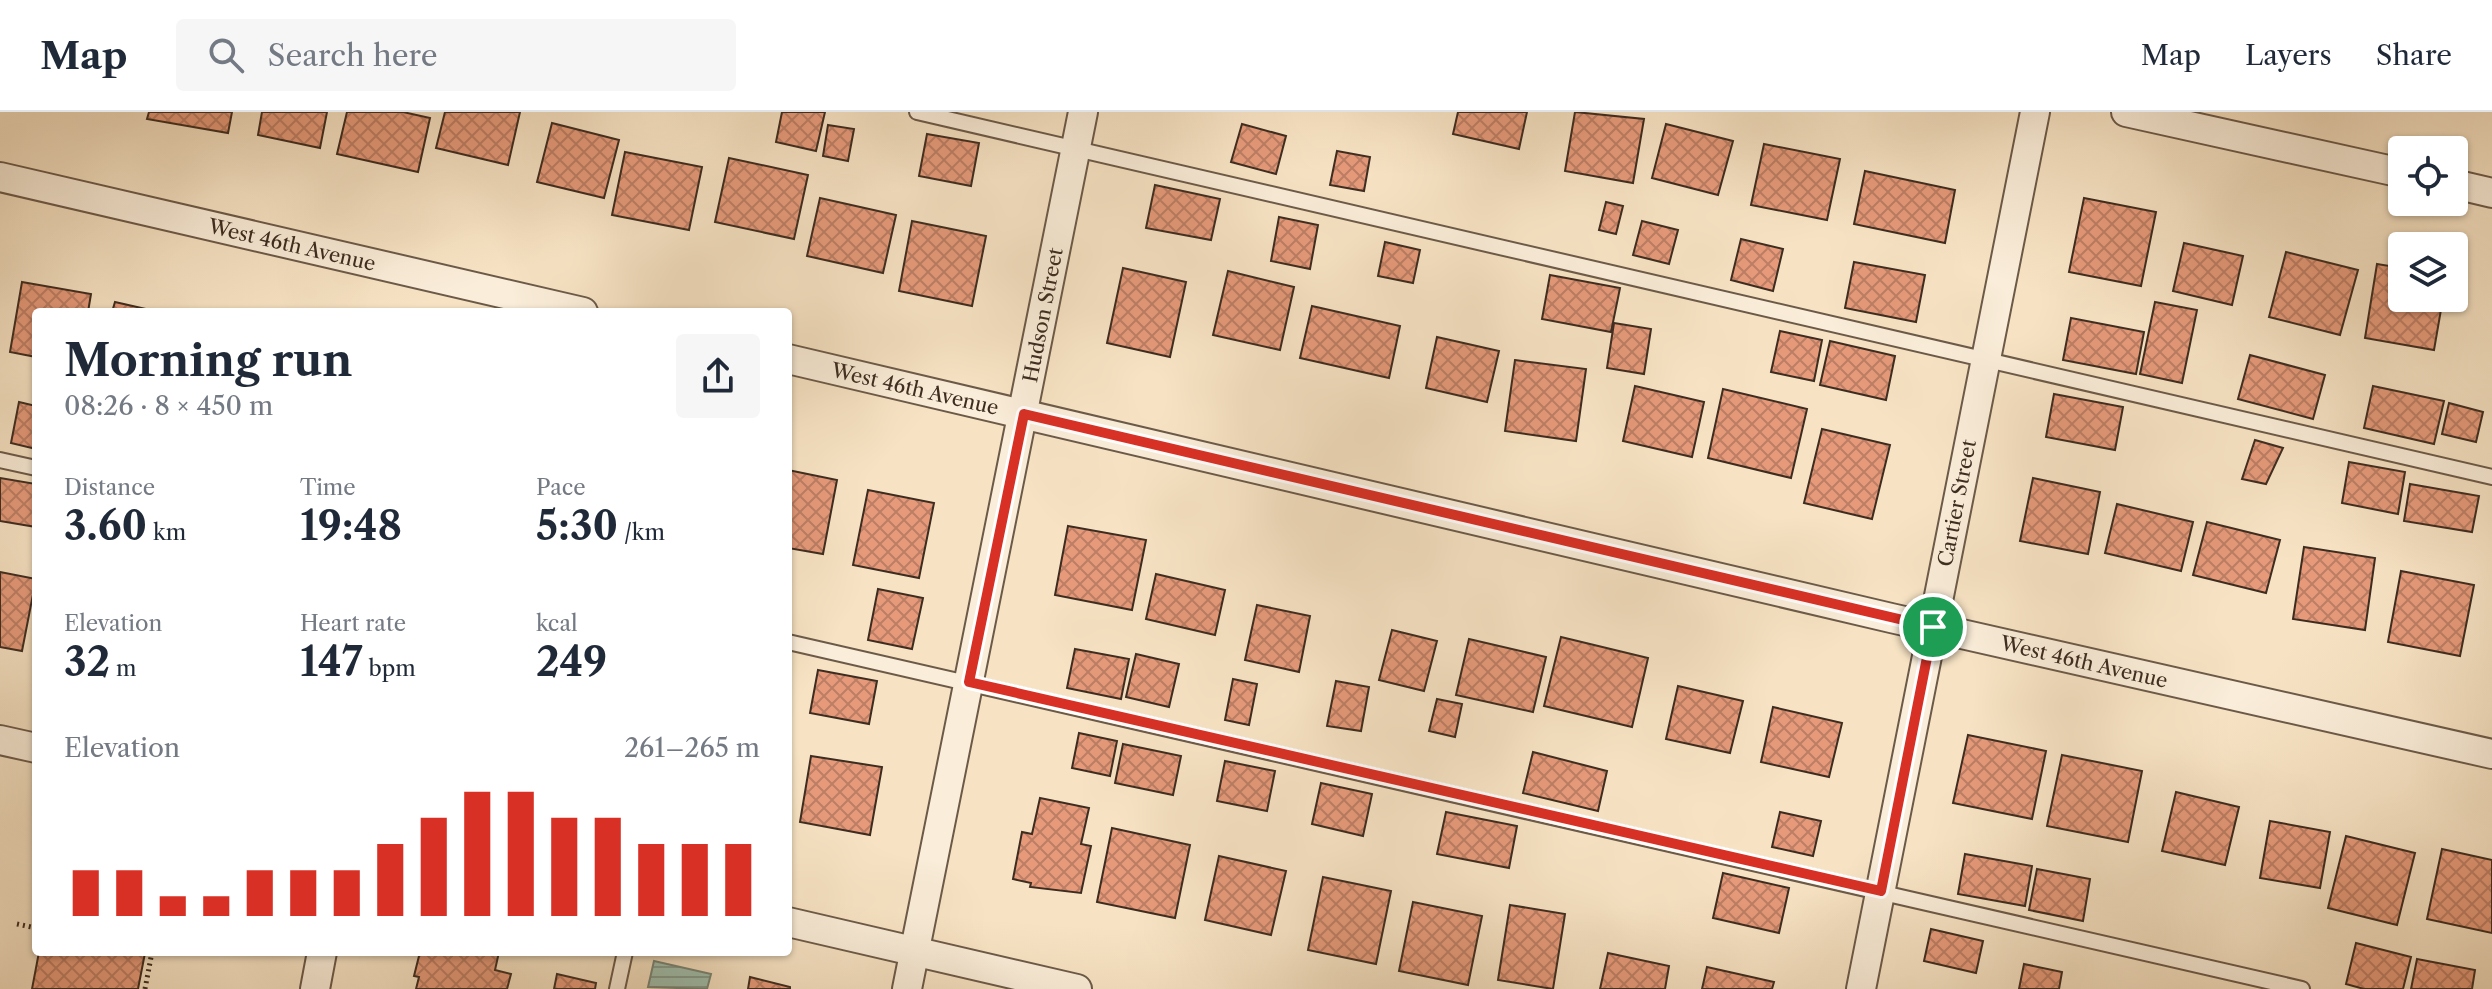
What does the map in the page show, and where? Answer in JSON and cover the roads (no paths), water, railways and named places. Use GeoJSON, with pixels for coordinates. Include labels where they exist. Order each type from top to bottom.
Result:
{"type":"FeatureCollection","features":[{"type":"Feature","properties":{"kind":"street","name":"Hudson Street"},"geometry":{"type":"LineString","coordinates":[[907,989],[1083,112]]}},
{"type":"Feature","properties":{"kind":"street","name":"Cartier Street"},"geometry":{"type":"LineString","coordinates":[[1861,989],[2035,112]]}},
{"type":"Feature","properties":{"kind":"street"},"geometry":{"type":"LineString","coordinates":[[2126,112],[2388,170]]}},
{"type":"Feature","properties":{"kind":"street","name":"West 46th Avenue"},"geometry":{"type":"LineString","coordinates":[[0,177],[566,308]]}},
{"type":"Feature","properties":{"kind":"street"},"geometry":{"type":"LineString","coordinates":[[2468,187],[2492,193]]}},
{"type":"Feature","properties":{"kind":"street","name":"West 46th Avenue"},"geometry":{"type":"LineString","coordinates":[[792,360],[1933,627],[2492,754]]}},
{"type":"Feature","properties":{"kind":"street"},"geometry":{"type":"LineString","coordinates":[[0,740],[32,747]]}},
{"type":"Feature","properties":{"kind":"street"},"geometry":{"type":"LineString","coordinates":[[792,923],[1077,989]]}},
{"type":"Feature","properties":{"kind":"street"},"geometry":{"type":"LineString","coordinates":[[315,989],[321,956]]}},
{"type":"Feature","properties":{"kind":"lane"},"geometry":{"type":"LineString","coordinates":[[917,112],[2492,477]]}},
{"type":"Feature","properties":{"kind":"lane"},"geometry":{"type":"LineString","coordinates":[[0,460],[32,467]]}},
{"type":"Feature","properties":{"kind":"lane"},"geometry":{"type":"LineString","coordinates":[[792,643],[2302,989]]}},
{"type":"Feature","properties":{"kind":"lane"},"geometry":{"type":"LineString","coordinates":[[617,989],[624,956]]}}]}
